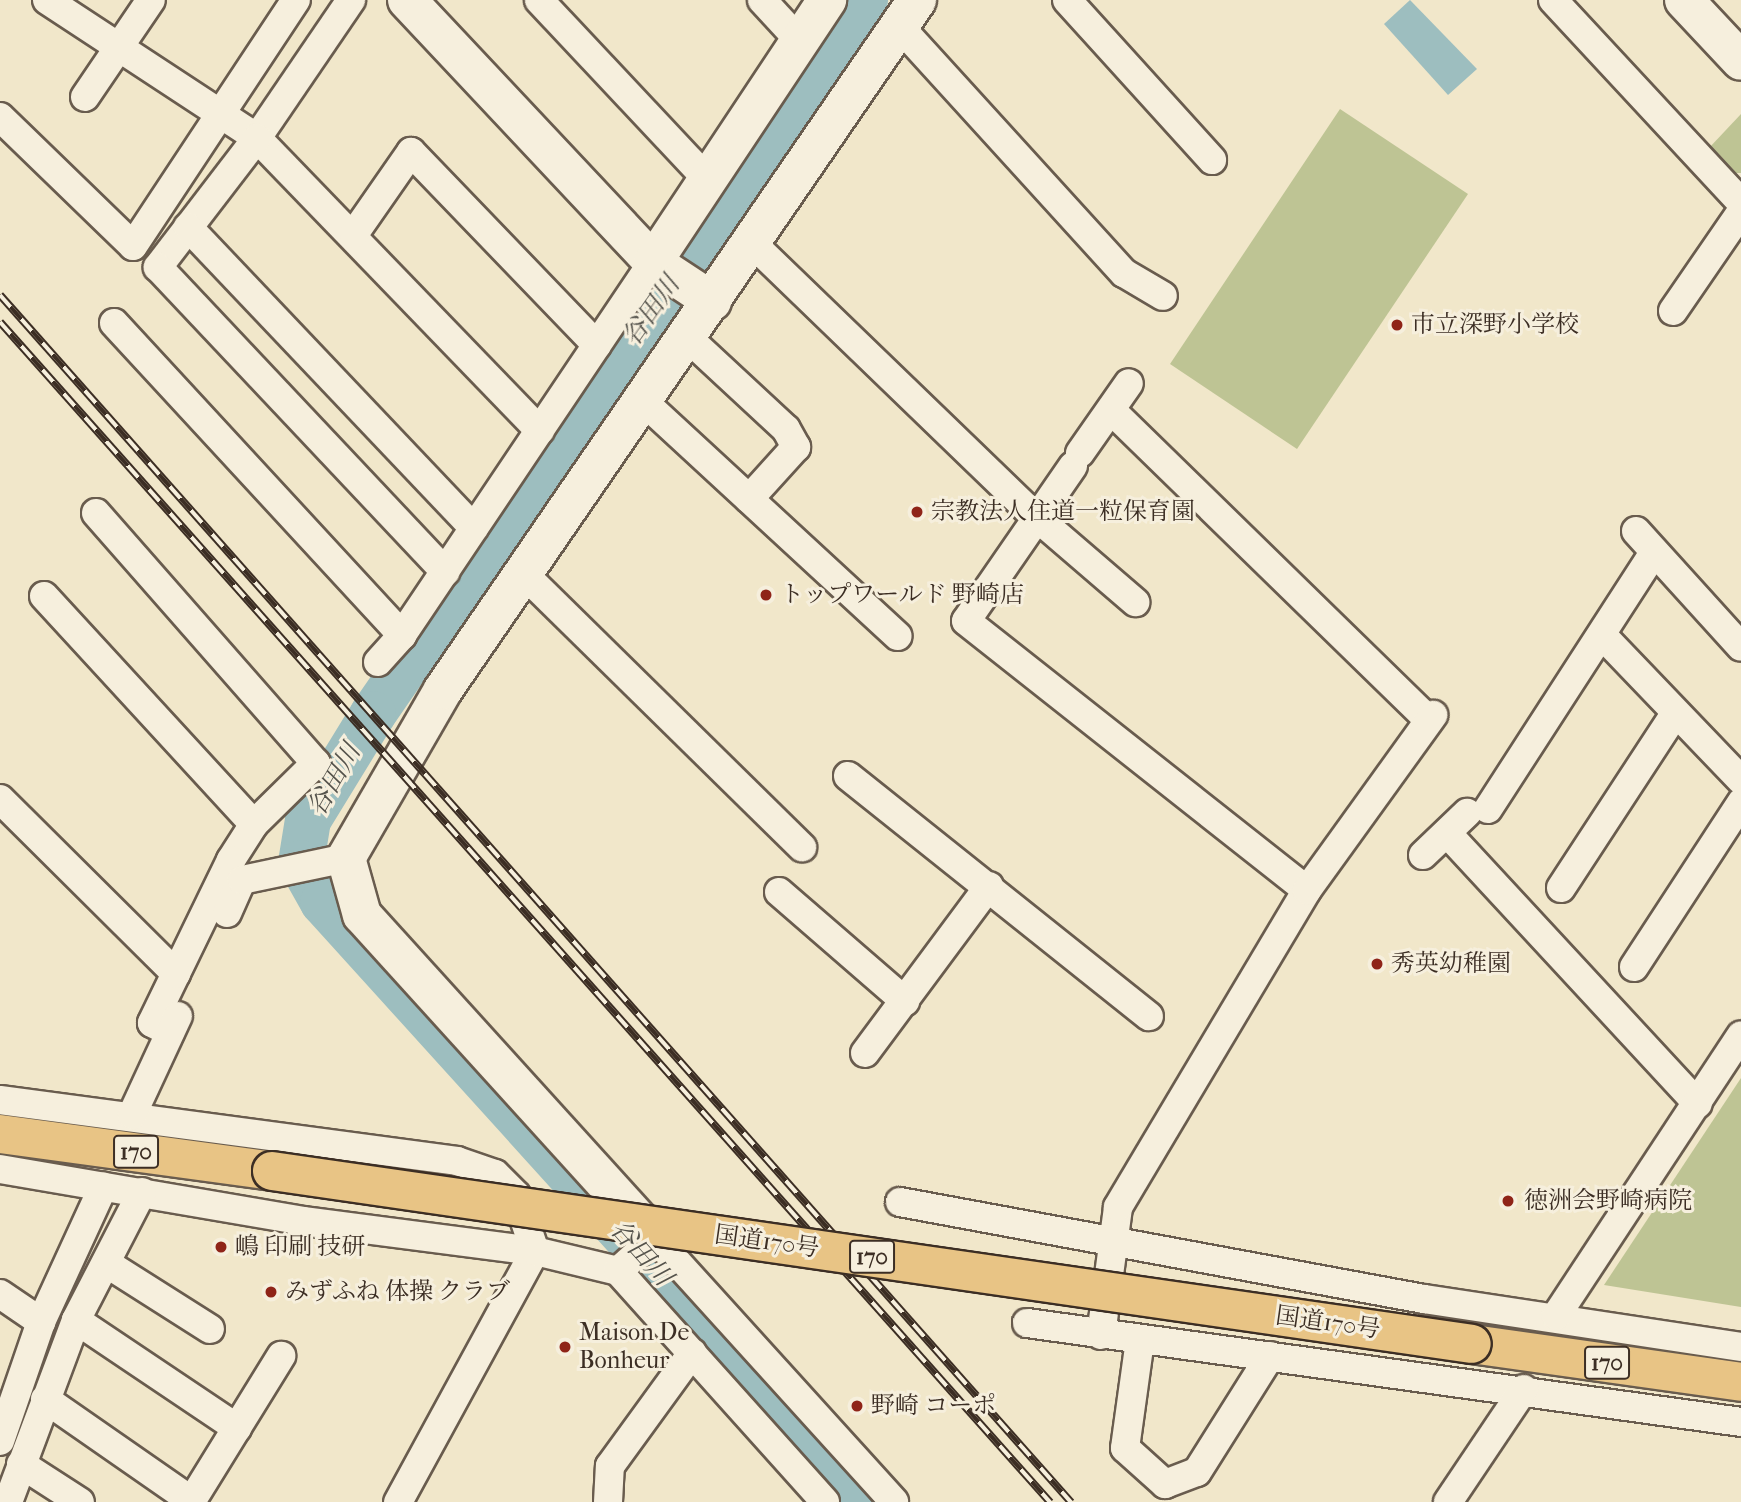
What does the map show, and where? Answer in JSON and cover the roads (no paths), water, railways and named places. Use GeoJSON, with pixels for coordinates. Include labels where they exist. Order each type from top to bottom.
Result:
{"type":"FeatureCollection","features":[{"type":"Feature","properties":{"kind":"highway","name":"国道170号"},"geometry":{"type":"LineString","coordinates":[[0,1134],[1741,1382]]}},
{"type":"Feature","properties":{"kind":"street"},"geometry":{"type":"LineString","coordinates":[[47,0],[257,138],[354,234],[540,431]]}},
{"type":"Feature","properties":{"kind":"street"},"geometry":{"type":"LineString","coordinates":[[85,97],[151,0]]}},
{"type":"Feature","properties":{"kind":"street"},"geometry":{"type":"LineString","coordinates":[[0,117],[133,246],[296,0]]}},
{"type":"Feature","properties":{"kind":"street"},"geometry":{"type":"LineString","coordinates":[[351,0],[257,138],[158,267],[445,572]]}},
{"type":"Feature","properties":{"kind":"street"},"geometry":{"type":"LineString","coordinates":[[407,0],[653,262],[712,301]]}},
{"type":"Feature","properties":{"kind":"street"},"geometry":{"type":"LineString","coordinates":[[539,0],[706,179]]}},
{"type":"Feature","properties":{"kind":"street"},"geometry":{"type":"LineString","coordinates":[[762,0],[798,39]]}},
{"type":"Feature","properties":{"kind":"street"},"geometry":{"type":"LineString","coordinates":[[377,662],[402,635],[445,572],[653,262],[798,39],[827,0]]}},
{"type":"Feature","properties":{"kind":"street"},"geometry":{"type":"LineString","coordinates":[[1068,0],[1212,160]]}},
{"type":"Feature","properties":{"kind":"street"},"geometry":{"type":"LineString","coordinates":[[1553,0],[1741,202]]}},
{"type":"Feature","properties":{"kind":"street"},"geometry":{"type":"LineString","coordinates":[[1684,0],[1741,61]]}},
{"type":"Feature","properties":{"kind":"street"},"geometry":{"type":"LineString","coordinates":[[894,1502],[362,915],[346,858],[443,690],[689,339],[908,13],[1124,273],[1163,296]]}},
{"type":"Feature","properties":{"kind":"street"},"geometry":{"type":"LineString","coordinates":[[354,234],[411,152],[597,345]]}},
{"type":"Feature","properties":{"kind":"street"},"geometry":{"type":"LineString","coordinates":[[1673,310],[1741,212]]}},
{"type":"Feature","properties":{"kind":"street"},"geometry":{"type":"LineString","coordinates":[[188,227],[474,528]]}},
{"type":"Feature","properties":{"kind":"street"},"geometry":{"type":"LineString","coordinates":[[752,244],[1001,478],[1028,509],[1135,601]]}},
{"type":"Feature","properties":{"kind":"street"},"geometry":{"type":"LineString","coordinates":[[114,323],[402,635]]}},
{"type":"Feature","properties":{"kind":"street"},"geometry":{"type":"LineString","coordinates":[[689,339],[786,429],[796,447],[748,499]]}},
{"type":"Feature","properties":{"kind":"street"},"geometry":{"type":"LineString","coordinates":[[1129,383],[1076,460],[1028,509],[966,621],[1307,890]]}},
{"type":"Feature","properties":{"kind":"street"},"geometry":{"type":"LineString","coordinates":[[644,402],[898,636]]}},
{"type":"Feature","properties":{"kind":"street"},"geometry":{"type":"LineString","coordinates":[[1101,1335],[1118,1207],[1307,890],[1431,718],[1111,410]]}},
{"type":"Feature","properties":{"kind":"street"},"geometry":{"type":"LineString","coordinates":[[96,513],[316,763],[254,824],[152,1023],[170,1032]]}},
{"type":"Feature","properties":{"kind":"street"},"geometry":{"type":"LineString","coordinates":[[1423,855],[1447,833],[1478,811],[1602,635],[1645,541],[1738,634]]}},
{"type":"Feature","properties":{"kind":"street"},"geometry":{"type":"LineString","coordinates":[[524,574],[802,847]]}},
{"type":"Feature","properties":{"kind":"street"},"geometry":{"type":"LineString","coordinates":[[44,596],[254,824]]}},
{"type":"Feature","properties":{"kind":"street"},"geometry":{"type":"LineString","coordinates":[[1602,635],[1741,780]]}},
{"type":"Feature","properties":{"kind":"street"},"geometry":{"type":"LineString","coordinates":[[1561,888],[1675,713]]}},
{"type":"Feature","properties":{"kind":"street"},"geometry":{"type":"LineString","coordinates":[[848,776],[1149,1016]]}},
{"type":"Feature","properties":{"kind":"street"},"geometry":{"type":"LineString","coordinates":[[0,799],[176,974]]}},
{"type":"Feature","properties":{"kind":"street"},"geometry":{"type":"LineString","coordinates":[[1634,967],[1741,803]]}},
{"type":"Feature","properties":{"kind":"street"},"geometry":{"type":"LineString","coordinates":[[1447,833],[1698,1104]]}},
{"type":"Feature","properties":{"kind":"street"},"geometry":{"type":"LineString","coordinates":[[132,1115],[242,880],[255,874],[346,858]]}},
{"type":"Feature","properties":{"kind":"street"},"geometry":{"type":"LineString","coordinates":[[865,1054],[989,886]]}},
{"type":"Feature","properties":{"kind":"street"},"geometry":{"type":"LineString","coordinates":[[779,892],[905,1001]]}},
{"type":"Feature","properties":{"kind":"street"},"geometry":{"type":"LineString","coordinates":[[1556,1316],[1741,1035]]}},
{"type":"Feature","properties":{"kind":"street"},"geometry":{"type":"LineString","coordinates":[[0,1100],[132,1115],[457,1161],[495,1174],[516,1195],[535,1251],[398,1502]]}},
{"type":"Feature","properties":{"kind":"street"},"geometry":{"type":"LineString","coordinates":[[0,1169],[303,1222],[535,1251],[618,1271],[825,1502]]}},
{"type":"Feature","properties":{"kind":"street"},"geometry":{"type":"LineString","coordinates":[[0,1441],[41,1322],[103,1188]]}},
{"type":"Feature","properties":{"kind":"street"},"geometry":{"type":"LineString","coordinates":[[8,1502],[76,1320],[142,1192]]}},
{"type":"Feature","properties":{"kind":"street"},"geometry":{"type":"LineString","coordinates":[[900,1202],[1424,1299],[1556,1316],[1741,1347]]}},
{"type":"Feature","properties":{"kind":"street"},"geometry":{"type":"LineString","coordinates":[[618,1271],[655,1238]]}},
{"type":"Feature","properties":{"kind":"street"},"geometry":{"type":"LineString","coordinates":[[106,1263],[210,1329]]}},
{"type":"Feature","properties":{"kind":"street"},"geometry":{"type":"LineString","coordinates":[[0,1294],[41,1322]]}},
{"type":"Feature","properties":{"kind":"street"},"geometry":{"type":"LineString","coordinates":[[76,1320],[237,1428]]}},
{"type":"Feature","properties":{"kind":"street"},"geometry":{"type":"LineString","coordinates":[[1027,1323],[1101,1335],[1524,1389],[1741,1422]]}},
{"type":"Feature","properties":{"kind":"street"},"geometry":{"type":"LineString","coordinates":[[1140,1340],[1125,1448],[1165,1484],[1197,1472],[1270,1356]]}},
{"type":"Feature","properties":{"kind":"street"},"geometry":{"type":"LineString","coordinates":[[608,1502],[610,1466],[692,1353]]}},
{"type":"Feature","properties":{"kind":"street"},"geometry":{"type":"LineString","coordinates":[[45,1399],[192,1502],[281,1356]]}},
{"type":"Feature","properties":{"kind":"street"},"geometry":{"type":"LineString","coordinates":[[1448,1502],[1524,1389]]}},
{"type":"Feature","properties":{"kind":"street"},"geometry":{"type":"LineString","coordinates":[[21,1464],[80,1502]]}},
{"type":"Feature","properties":{"kind":"water"},"geometry":{"type":"Polygon","coordinates":[[[1410,0],[1477,69],[1448,95],[1384,24],[1410,0]]]}},
{"type":"Feature","properties":{"kind":"waterway","name":"谷田川"},"geometry":{"type":"LineString","coordinates":[[865,0],[373,714],[308,820],[301,863],[323,902],[866,1502]]}},
{"type":"Feature","properties":{"kind":"railway"},"geometry":{"type":"LineString","coordinates":[[0,295],[1071,1502]]}},
{"type":"Feature","properties":{"kind":"railway"},"geometry":{"type":"LineString","coordinates":[[0,322],[1050,1502]]}},
{"type":"Feature","properties":{"kind":"place","name":"市立深野小学校"},"geometry":{"type":"Point","coordinates":[1397,325]}},
{"type":"Feature","properties":{"kind":"place","name":"宗教法人住道一粒保育園"},"geometry":{"type":"Point","coordinates":[917,512]}},
{"type":"Feature","properties":{"kind":"place","name":"トップワールド 野崎店"},"geometry":{"type":"Point","coordinates":[766,595]}},
{"type":"Feature","properties":{"kind":"place","name":"秀英幼稚園"},"geometry":{"type":"Point","coordinates":[1377,964]}},
{"type":"Feature","properties":{"kind":"place","name":"徳洲会野崎病院"},"geometry":{"type":"Point","coordinates":[1508,1201]}},
{"type":"Feature","properties":{"kind":"place","name":"嶋 印刷 技研"},"geometry":{"type":"Point","coordinates":[221,1247]}},
{"type":"Feature","properties":{"kind":"place","name":"みずふね 体操 クラブ"},"geometry":{"type":"Point","coordinates":[271,1292]}},
{"type":"Feature","properties":{"kind":"place","name":"Maison De Bonheur"},"geometry":{"type":"Point","coordinates":[565,1347]}},
{"type":"Feature","properties":{"kind":"place","name":"野崎 コーポ"},"geometry":{"type":"Point","coordinates":[857,1406]}}]}
